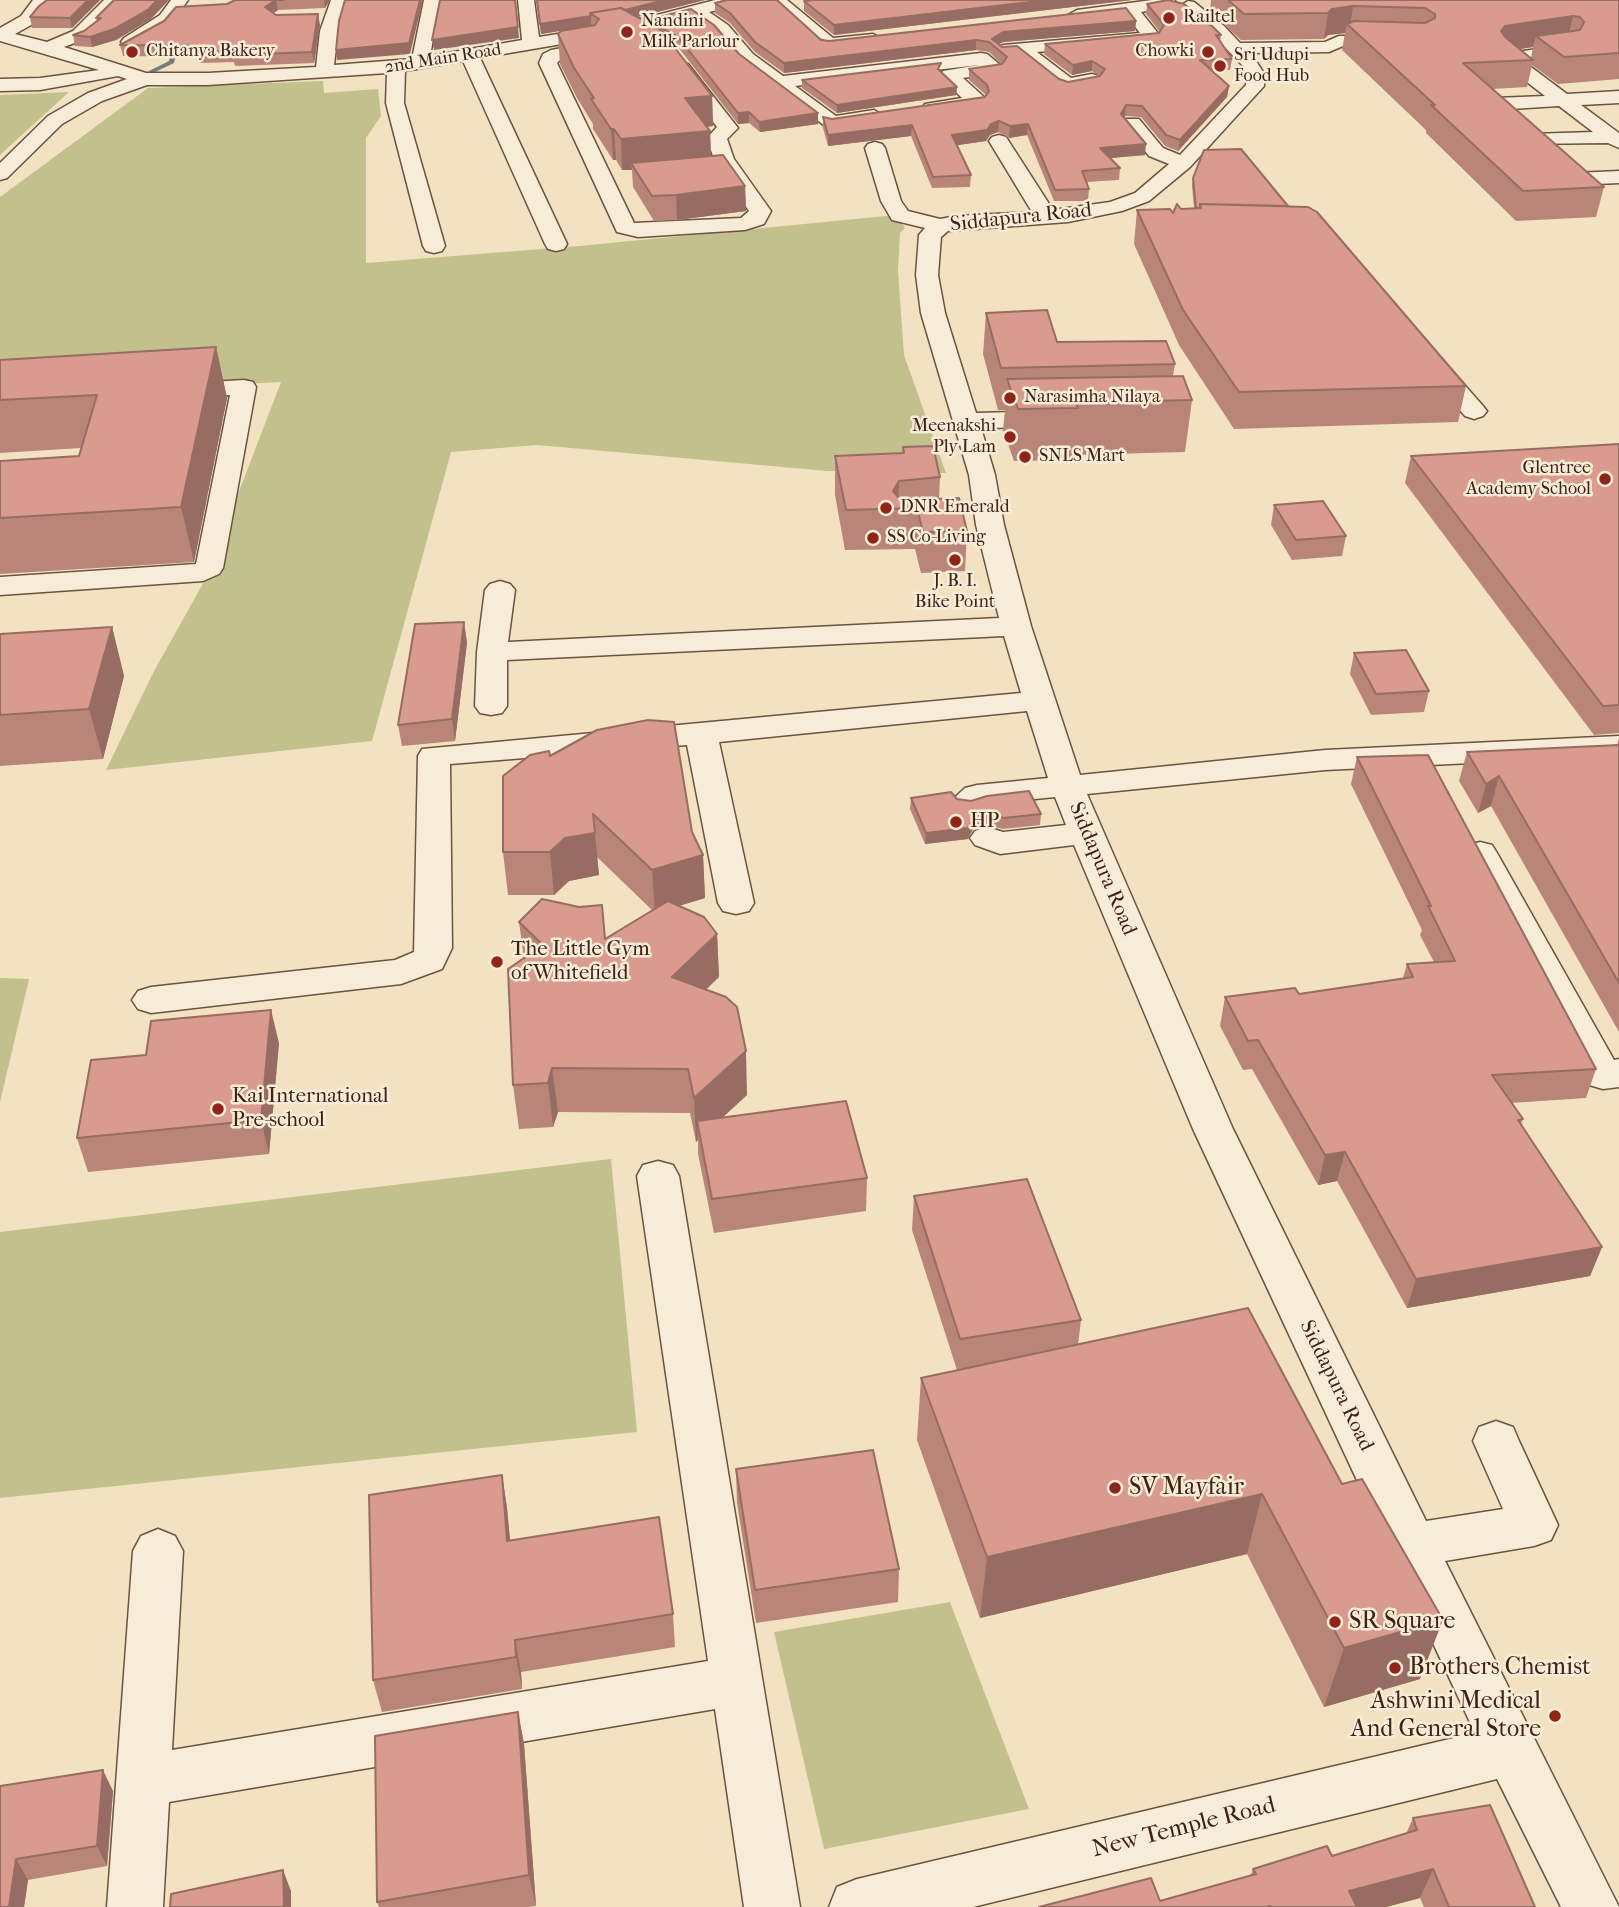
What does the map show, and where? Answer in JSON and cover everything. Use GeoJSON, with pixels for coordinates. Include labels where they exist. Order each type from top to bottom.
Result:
{"type":"FeatureCollection","features":[{"type":"Feature","properties":{"kind":"street"},"geometry":{"type":"LineString","coordinates":[[0,35],[27,20],[41,0]]}},
{"type":"Feature","properties":{"kind":"street"},"geometry":{"type":"LineString","coordinates":[[48,48],[79,36],[114,0]]}},
{"type":"Feature","properties":{"kind":"street"},"geometry":{"type":"LineString","coordinates":[[420,63],[432,0]]}},
{"type":"Feature","properties":{"kind":"street"},"geometry":{"type":"LineString","coordinates":[[526,0],[531,45]]}},
{"type":"Feature","properties":{"kind":"street"},"geometry":{"type":"LineString","coordinates":[[1107,40],[1065,12],[1130,9],[1163,1],[1188,6],[1213,5]]}},
{"type":"Feature","properties":{"kind":"street"},"geometry":{"type":"LineString","coordinates":[[781,3],[811,3]]}},
{"type":"Feature","properties":{"kind":"street"},"geometry":{"type":"LineString","coordinates":[[781,3],[829,44],[884,37]]}},
{"type":"Feature","properties":{"kind":"street"},"geometry":{"type":"LineString","coordinates":[[715,4],[722,29],[740,52],[832,122],[890,114]]}},
{"type":"Feature","properties":{"kind":"street","name":"2nd Main Road"},"geometry":{"type":"LineString","coordinates":[[145,79],[208,79],[396,67],[531,45],[715,4]]}},
{"type":"Feature","properties":{"kind":"street"},"geometry":{"type":"LineString","coordinates":[[80,60],[122,47],[159,25],[183,6]]}},
{"type":"Feature","properties":{"kind":"street","name":"Siddapura Road"},"geometry":{"type":"LineString","coordinates":[[1188,6],[1251,64],[1256,75],[1255,86],[1183,163],[1142,197],[1129,213],[956,222],[940,226],[930,235],[927,275],[933,313],[982,475],[976,526],[1016,626],[1067,787],[1209,1121],[1510,1750],[1591,1907]]}},
{"type":"Feature","properties":{"kind":"street"},"geometry":{"type":"LineString","coordinates":[[312,17],[337,8]]}},
{"type":"Feature","properties":{"kind":"street"},"geometry":{"type":"LineString","coordinates":[[324,72],[329,31],[337,8]]}},
{"type":"Feature","properties":{"kind":"street"},"geometry":{"type":"LineString","coordinates":[[1005,45],[1152,37],[1130,9]]}},
{"type":"Feature","properties":{"kind":"street"},"geometry":{"type":"LineString","coordinates":[[625,23],[661,48],[728,128],[717,138],[718,165],[760,211],[756,219],[745,224],[638,232],[625,226],[611,174],[548,63],[549,58],[619,43],[625,23]]}},
{"type":"Feature","properties":{"kind":"street"},"geometry":{"type":"LineString","coordinates":[[0,35],[145,79]]}},
{"type":"Feature","properties":{"kind":"street"},"geometry":{"type":"LineString","coordinates":[[1203,40],[1329,47],[1339,41],[1409,41]]}},
{"type":"Feature","properties":{"kind":"street"},"geometry":{"type":"LineString","coordinates":[[779,82],[1006,54],[1005,45]]}},
{"type":"Feature","properties":{"kind":"street"},"geometry":{"type":"LineString","coordinates":[[1005,45],[1067,84],[1092,80]]}},
{"type":"Feature","properties":{"kind":"street"},"geometry":{"type":"LineString","coordinates":[[910,46],[932,64]]}},
{"type":"Feature","properties":{"kind":"street"},"geometry":{"type":"LineString","coordinates":[[1567,50],[1507,58],[1615,137]]}},
{"type":"Feature","properties":{"kind":"street"},"geometry":{"type":"LineString","coordinates":[[470,56],[556,244]]}},
{"type":"Feature","properties":{"kind":"street"},"geometry":{"type":"LineString","coordinates":[[915,110],[977,101],[949,75],[995,68],[981,58]]}},
{"type":"Feature","properties":{"kind":"street"},"geometry":{"type":"LineString","coordinates":[[396,67],[395,103],[434,246]]}},
{"type":"Feature","properties":{"kind":"street"},"geometry":{"type":"LineString","coordinates":[[0,85],[40,84],[119,73]]}},
{"type":"Feature","properties":{"kind":"street"},"geometry":{"type":"LineString","coordinates":[[0,174],[55,120],[95,97],[145,79]]}},
{"type":"Feature","properties":{"kind":"street"},"geometry":{"type":"LineString","coordinates":[[1495,104],[1619,97]]}},
{"type":"Feature","properties":{"kind":"street"},"geometry":{"type":"LineString","coordinates":[[1132,123],[1156,152],[1183,163]]}},
{"type":"Feature","properties":{"kind":"street"},"geometry":{"type":"LineString","coordinates":[[1531,139],[1615,137]]}},
{"type":"Feature","properties":{"kind":"street"},"geometry":{"type":"LineString","coordinates":[[999,141],[1046,216]]}},
{"type":"Feature","properties":{"kind":"street"},"geometry":{"type":"LineString","coordinates":[[875,148],[891,201],[900,215],[940,226]]}},
{"type":"Feature","properties":{"kind":"street"},"geometry":{"type":"LineString","coordinates":[[1574,179],[1619,177]]}},
{"type":"Feature","properties":{"kind":"street"},"geometry":{"type":"LineString","coordinates":[[1420,350],[1474,411]]}},
{"type":"Feature","properties":{"kind":"street"},"geometry":{"type":"LineString","coordinates":[[0,586],[203,572],[209,568],[243,387],[149,393]]}},
{"type":"Feature","properties":{"kind":"street"},"geometry":{"type":"LineString","coordinates":[[965,421],[1074,419]]}},
{"type":"Feature","properties":{"kind":"street"},"geometry":{"type":"LineString","coordinates":[[491,706],[492,652],[500,590]]}},
{"type":"Feature","properties":{"kind":"street"},"geometry":{"type":"LineString","coordinates":[[492,652],[1016,626]]}},
{"type":"Feature","properties":{"kind":"street"},"geometry":{"type":"LineString","coordinates":[[150,1000],[401,972],[429,960],[435,948],[434,756],[704,745],[986,728],[1043,713]]}},
{"type":"Feature","properties":{"kind":"street"},"geometry":{"type":"LineString","coordinates":[[704,745],[736,903]]}},
{"type":"Feature","properties":{"kind":"street"},"geometry":{"type":"LineString","coordinates":[[1425,754],[1445,790]]}},
{"type":"Feature","properties":{"kind":"street"},"geometry":{"type":"LineString","coordinates":[[969,800],[977,795],[1325,760],[1425,754],[1614,754]]}},
{"type":"Feature","properties":{"kind":"street"},"geometry":{"type":"LineString","coordinates":[[1465,826],[1603,1075],[1619,1073]]}},
{"type":"Feature","properties":{"kind":"street"},"geometry":{"type":"LineString","coordinates":[[987,838],[1000,843],[1087,833]]}},
{"type":"Feature","properties":{"kind":"street"},"geometry":{"type":"LineString","coordinates":[[658,1177],[772,1907]]}},
{"type":"Feature","properties":{"kind":"street"},"geometry":{"type":"LineString","coordinates":[[1413,1545],[1534,1525],[1496,1441]]}},
{"type":"Feature","properties":{"kind":"street"},"geometry":{"type":"LineString","coordinates":[[135,1907],[158,1551]]}},
{"type":"Feature","properties":{"kind":"street"},"geometry":{"type":"LineString","coordinates":[[142,1782],[736,1681]]}},
{"type":"Feature","properties":{"kind":"street","name":"New Temple Road"},"geometry":{"type":"LineString","coordinates":[[857,1907],[1510,1750]]}},
{"type":"Feature","properties":{"kind":"shaded area"},"geometry":{"type":"Polygon","coordinates":[[[323,81],[324,93],[378,89],[381,116],[366,138],[366,263],[579,246],[896,215],[905,228],[900,233],[898,271],[904,355],[946,473],[827,471],[537,445],[451,452],[372,741],[106,770],[154,671],[205,580],[281,382],[0,396],[0,197],[148,88],[323,81]]]}},
{"type":"Feature","properties":{"kind":"shaded area"},"geometry":{"type":"Polygon","coordinates":[[[69,92],[0,155],[0,95],[69,92]]]}},
{"type":"Feature","properties":{"kind":"shaded area"},"geometry":{"type":"Polygon","coordinates":[[[0,978],[29,979],[0,1102],[0,978]]]}},
{"type":"Feature","properties":{"kind":"shaded area"},"geometry":{"type":"Polygon","coordinates":[[[611,1159],[637,1432],[0,1498],[0,1232],[611,1159]]]}},
{"type":"Feature","properties":{"kind":"shaded area"},"geometry":{"type":"Polygon","coordinates":[[[950,1602],[1029,1809],[824,1849],[774,1632],[950,1602]]]}},
{"type":"Feature","properties":{"kind":"building"},"geometry":{"type":"Polygon","coordinates":[[[47,0],[88,0],[70,18],[30,17],[47,0]]]}},
{"type":"Feature","properties":{"kind":"building"},"geometry":{"type":"Polygon","coordinates":[[[114,0],[157,0],[149,9],[114,29],[90,37],[73,35],[84,31],[101,18],[96,18],[114,0]]]}},
{"type":"Feature","properties":{"kind":"building"},"geometry":{"type":"Polygon","coordinates":[[[235,0],[276,0],[265,7],[276,15],[318,14],[312,52],[233,55],[232,51],[199,52],[202,46],[120,45],[164,21],[176,7],[227,4],[235,0]]]}},
{"type":"Feature","properties":{"kind":"building"},"geometry":{"type":"Polygon","coordinates":[[[345,0],[420,0],[409,43],[336,50],[339,21],[345,0]]]}},
{"type":"Feature","properties":{"kind":"building"},"geometry":{"type":"Polygon","coordinates":[[[440,0],[515,0],[518,27],[432,40],[440,0]]]}},
{"type":"Feature","properties":{"kind":"building"},"geometry":{"type":"Polygon","coordinates":[[[537,0],[665,0],[625,10],[621,8],[590,13],[591,16],[540,24],[537,0]]]}},
{"type":"Feature","properties":{"kind":"building"},"geometry":{"type":"Polygon","coordinates":[[[727,0],[777,0],[821,40],[829,41],[1126,8],[1136,21],[1003,32],[992,39],[1002,47],[1017,46],[1059,79],[1068,82],[1100,76],[1105,69],[1092,61],[1073,65],[1045,44],[1159,33],[1164,25],[1147,4],[1168,0],[1184,4],[1221,35],[1216,35],[1232,59],[1200,60],[1229,86],[1180,140],[1166,135],[1142,106],[1126,105],[1121,114],[1146,144],[1100,148],[1120,168],[1082,171],[1089,189],[1055,190],[1028,124],[1010,126],[999,121],[991,124],[987,130],[952,135],[971,175],[933,177],[912,125],[828,135],[823,117],[832,119],[985,97],[989,91],[987,85],[969,69],[1002,64],[1007,57],[989,42],[976,40],[784,63],[755,42],[730,13],[715,3],[727,0]]]}},
{"type":"Feature","properties":{"kind":"building"},"geometry":{"type":"Polygon","coordinates":[[[1047,0],[834,25],[804,1],[1047,0]]]}},
{"type":"Feature","properties":{"kind":"building"},"geometry":{"type":"Polygon","coordinates":[[[1228,0],[1619,0],[1619,53],[1564,57],[1536,36],[1580,30],[1584,22],[1580,17],[1573,16],[1505,26],[1501,31],[1505,37],[1533,60],[1463,63],[1604,187],[1523,191],[1347,24],[1354,21],[1425,23],[1435,18],[1435,14],[1425,8],[1353,6],[1332,9],[1328,13],[1244,14],[1228,0]]]}},
{"type":"Feature","properties":{"kind":"building"},"geometry":{"type":"Polygon","coordinates":[[[621,8],[661,30],[712,96],[685,98],[710,131],[621,139],[614,129],[611,129],[591,99],[594,98],[574,68],[558,34],[561,31],[595,25],[599,19],[590,13],[621,8]]]}},
{"type":"Feature","properties":{"kind":"building"},"geometry":{"type":"Polygon","coordinates":[[[691,9],[714,25],[739,54],[818,113],[759,122],[749,112],[738,113],[678,37],[647,20],[691,9]]]}},
{"type":"Feature","properties":{"kind":"building"},"geometry":{"type":"Polygon","coordinates":[[[941,63],[938,69],[957,87],[837,105],[802,80],[941,63]]]}},
{"type":"Feature","properties":{"kind":"building"},"geometry":{"type":"Polygon","coordinates":[[[1241,149],[1288,206],[1200,204],[1200,208],[1196,208],[1193,178],[1204,150],[1241,149]]]}},
{"type":"Feature","properties":{"kind":"building"},"geometry":{"type":"Polygon","coordinates":[[[723,155],[745,186],[652,196],[631,163],[723,155]]]}},
{"type":"Feature","properties":{"kind":"building"},"geometry":{"type":"Polygon","coordinates":[[[1177,204],[1181,209],[1201,208],[1200,204],[1308,207],[1317,212],[1466,386],[1239,392],[1183,310],[1137,210],[1170,209],[1173,213],[1177,204]]]}},
{"type":"Feature","properties":{"kind":"building"},"geometry":{"type":"Polygon","coordinates":[[[1047,310],[1057,342],[1166,341],[1175,364],[1001,368],[986,313],[1047,310]]]}},
{"type":"Feature","properties":{"kind":"building"},"geometry":{"type":"Polygon","coordinates":[[[216,347],[181,507],[0,518],[0,461],[79,456],[97,395],[0,400],[0,360],[216,347]]]}},
{"type":"Feature","properties":{"kind":"building"},"geometry":{"type":"Polygon","coordinates":[[[1183,376],[1192,400],[1076,403],[1078,408],[1018,409],[1007,379],[1183,376]]]}},
{"type":"Feature","properties":{"kind":"building"},"geometry":{"type":"Polygon","coordinates":[[[1619,444],[1619,705],[1603,706],[1411,456],[1619,444]]]}},
{"type":"Feature","properties":{"kind":"building"},"geometry":{"type":"Polygon","coordinates":[[[933,446],[940,477],[899,481],[893,491],[899,498],[909,500],[959,498],[967,531],[923,532],[917,508],[846,510],[835,456],[904,453],[903,447],[933,446]]]}},
{"type":"Feature","properties":{"kind":"building"},"geometry":{"type":"Polygon","coordinates":[[[1323,501],[1346,536],[1296,540],[1274,505],[1323,501]]]}},
{"type":"Feature","properties":{"kind":"building"},"geometry":{"type":"Polygon","coordinates":[[[464,622],[452,719],[398,725],[415,624],[464,622]]]}},
{"type":"Feature","properties":{"kind":"building"},"geometry":{"type":"Polygon","coordinates":[[[112,627],[89,709],[0,715],[0,634],[112,627]]]}},
{"type":"Feature","properties":{"kind":"building"},"geometry":{"type":"Polygon","coordinates":[[[1406,650],[1429,691],[1376,694],[1354,653],[1406,650]]]}},
{"type":"Feature","properties":{"kind":"building"},"geometry":{"type":"Polygon","coordinates":[[[648,720],[674,722],[692,832],[703,855],[652,870],[593,814],[595,833],[565,838],[550,852],[503,852],[503,776],[530,755],[549,751],[550,756],[597,730],[648,720]]]}},
{"type":"Feature","properties":{"kind":"building"},"geometry":{"type":"Polygon","coordinates":[[[1619,745],[1619,983],[1499,776],[1486,784],[1467,752],[1619,745]]]}},
{"type":"Feature","properties":{"kind":"building"},"geometry":{"type":"Polygon","coordinates":[[[1428,755],[1596,1069],[1492,1075],[1523,1119],[1518,1120],[1602,1247],[1416,1279],[1345,1152],[1325,1155],[1258,1040],[1248,1041],[1225,997],[1295,988],[1299,994],[1413,977],[1407,964],[1455,961],[1428,906],[1431,906],[1357,757],[1428,755]]]}},
{"type":"Feature","properties":{"kind":"building"},"geometry":{"type":"Polygon","coordinates":[[[1029,791],[1041,814],[1004,818],[987,813],[974,818],[968,828],[926,833],[911,798],[951,792],[957,799],[971,801],[987,796],[1029,791]]]}},
{"type":"Feature","properties":{"kind":"building"},"geometry":{"type":"Polygon","coordinates":[[[542,899],[579,907],[602,905],[605,939],[668,901],[704,917],[717,934],[672,977],[726,997],[737,1007],[746,1051],[694,1098],[688,1069],[552,1068],[548,1083],[513,1085],[508,969],[543,945],[519,922],[542,899]]]}},
{"type":"Feature","properties":{"kind":"building"},"geometry":{"type":"Polygon","coordinates":[[[271,1010],[261,1120],[77,1138],[91,1060],[146,1055],[151,1021],[271,1010]]]}},
{"type":"Feature","properties":{"kind":"building"},"geometry":{"type":"Polygon","coordinates":[[[846,1101],[867,1178],[712,1199],[697,1121],[846,1101]]]}},
{"type":"Feature","properties":{"kind":"building"},"geometry":{"type":"Polygon","coordinates":[[[1027,1179],[1081,1320],[960,1339],[914,1196],[1027,1179]]]}},
{"type":"Feature","properties":{"kind":"building"},"geometry":{"type":"Polygon","coordinates":[[[1248,1308],[1342,1484],[1362,1479],[1443,1620],[1344,1648],[1262,1494],[987,1557],[921,1378],[1248,1308]]]}},
{"type":"Feature","properties":{"kind":"building"},"geometry":{"type":"Polygon","coordinates":[[[873,1450],[899,1569],[755,1590],[736,1469],[873,1450]]]}},
{"type":"Feature","properties":{"kind":"building"},"geometry":{"type":"Polygon","coordinates":[[[502,1475],[507,1541],[659,1517],[673,1614],[515,1640],[516,1657],[373,1680],[369,1495],[502,1475]]]}},
{"type":"Feature","properties":{"kind":"building"},"geometry":{"type":"Polygon","coordinates":[[[518,1712],[529,1875],[377,1902],[375,1736],[518,1712]]]}},
{"type":"Feature","properties":{"kind":"building"},"geometry":{"type":"Polygon","coordinates":[[[103,1770],[97,1846],[16,1859],[9,1907],[0,1907],[0,1786],[103,1770]]]}},
{"type":"Feature","properties":{"kind":"building"},"geometry":{"type":"Polygon","coordinates":[[[1490,1805],[1535,1907],[1449,1907],[1433,1869],[1349,1891],[1357,1907],[1039,1907],[1151,1878],[1160,1901],[1256,1874],[1253,1869],[1327,1846],[1332,1856],[1417,1830],[1413,1818],[1490,1805]]]}},
{"type":"Feature","properties":{"kind":"building"},"geometry":{"type":"Polygon","coordinates":[[[283,1870],[284,1907],[170,1907],[171,1894],[283,1870]]]}},
{"type":"Feature","properties":{"kind":"waterway"},"geometry":{"type":"LineString","coordinates":[[151,72],[172,62],[173,53],[183,45]]}},
{"type":"Feature","properties":{"kind":"place","name":"Railtel"},"geometry":{"type":"Point","coordinates":[1169,18]}},
{"type":"Feature","properties":{"kind":"place","name":"Nandini Milk Parlour"},"geometry":{"type":"Point","coordinates":[627,32]}},
{"type":"Feature","properties":{"kind":"place","name":"Chitanya Bakery"},"geometry":{"type":"Point","coordinates":[132,52]}},
{"type":"Feature","properties":{"kind":"place","name":"Chowki"},"geometry":{"type":"Point","coordinates":[1208,52]}},
{"type":"Feature","properties":{"kind":"place","name":"Sri Udupi Food Hub"},"geometry":{"type":"Point","coordinates":[1220,66]}},
{"type":"Feature","properties":{"kind":"place","name":"Narasimha Nilaya"},"geometry":{"type":"Point","coordinates":[1010,398]}},
{"type":"Feature","properties":{"kind":"place","name":"Meenakshi Ply Lam"},"geometry":{"type":"Point","coordinates":[1010,437]}},
{"type":"Feature","properties":{"kind":"place","name":"SNLS Mart"},"geometry":{"type":"Point","coordinates":[1025,457]}},
{"type":"Feature","properties":{"kind":"place","name":"Glentree Academy School"},"geometry":{"type":"Point","coordinates":[1605,479]}},
{"type":"Feature","properties":{"kind":"place","name":"DNR Emerald"},"geometry":{"type":"Point","coordinates":[886,508]}},
{"type":"Feature","properties":{"kind":"place","name":"SS Co-Living"},"geometry":{"type":"Point","coordinates":[873,538]}},
{"type":"Feature","properties":{"kind":"place","name":"J. B. I. Bike Point"},"geometry":{"type":"Point","coordinates":[955,560]}},
{"type":"Feature","properties":{"kind":"place","name":"HP"},"geometry":{"type":"Point","coordinates":[956,822]}},
{"type":"Feature","properties":{"kind":"place","name":"The Little Gym of Whitefield"},"geometry":{"type":"Point","coordinates":[497,962]}},
{"type":"Feature","properties":{"kind":"place","name":"Kai International Pre-school"},"geometry":{"type":"Point","coordinates":[218,1109]}},
{"type":"Feature","properties":{"kind":"place","name":"SV Mayfair"},"geometry":{"type":"Point","coordinates":[1115,1488]}},
{"type":"Feature","properties":{"kind":"place","name":"SR Square"},"geometry":{"type":"Point","coordinates":[1335,1622]}},
{"type":"Feature","properties":{"kind":"place","name":"Brothers Chemist"},"geometry":{"type":"Point","coordinates":[1395,1668]}},
{"type":"Feature","properties":{"kind":"place","name":"Ashwini Medical And General Store"},"geometry":{"type":"Point","coordinates":[1555,1716]}}]}
